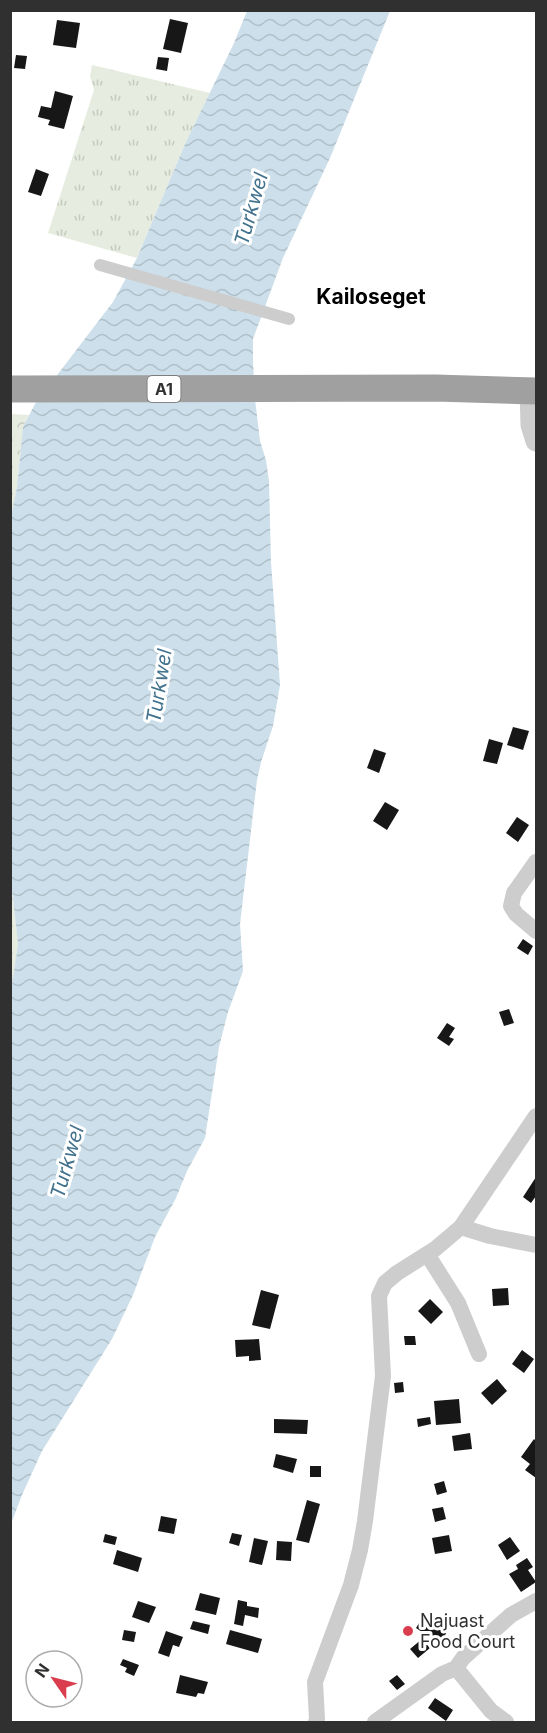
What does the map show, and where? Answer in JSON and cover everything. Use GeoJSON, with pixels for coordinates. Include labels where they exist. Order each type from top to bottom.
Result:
{"type":"FeatureCollection","features":[{"type":"Feature","properties":{"kind":"highway","name":"A1"},"geometry":{"type":"LineString","coordinates":[[23,389],[435,388],[533,391]]}},
{"type":"Feature","properties":{"kind":"street"},"geometry":{"type":"LineString","coordinates":[[100,265],[290,319]]}},
{"type":"Feature","properties":{"kind":"street"},"geometry":{"type":"LineString","coordinates":[[533,391],[531,425],[537,441]]}},
{"type":"Feature","properties":{"kind":"street"},"geometry":{"type":"LineString","coordinates":[[537,862],[514,893],[511,906],[516,914],[537,931]]}},
{"type":"Feature","properties":{"kind":"street"},"geometry":{"type":"LineString","coordinates":[[316,1722],[315,1682],[351,1584],[365,1521],[383,1376],[380,1296],[386,1283],[397,1273],[427,1254],[461,1227],[537,1116]]}},
{"type":"Feature","properties":{"kind":"street"},"geometry":{"type":"LineString","coordinates":[[461,1227],[490,1236],[537,1245]]}},
{"type":"Feature","properties":{"kind":"street"},"geometry":{"type":"LineString","coordinates":[[427,1254],[458,1303],[479,1354]]}},
{"type":"Feature","properties":{"kind":"street"},"geometry":{"type":"LineString","coordinates":[[375,1722],[442,1674],[456,1668],[463,1658],[511,1615],[537,1601]]}},
{"type":"Feature","properties":{"kind":"street"},"geometry":{"type":"LineString","coordinates":[[456,1668],[491,1711],[506,1722]]}},
{"type":"Feature","properties":{"kind":"green space"},"geometry":{"type":"Polygon","coordinates":[[[92,65],[210,93],[185,144],[137,258],[48,233],[94,90],[90,76],[92,65]]]}},
{"type":"Feature","properties":{"kind":"green space"},"geometry":{"type":"Polygon","coordinates":[[[11,414],[29,415],[23,427],[11,522],[11,414]]]}},
{"type":"Feature","properties":{"kind":"green space"},"geometry":{"type":"Polygon","coordinates":[[[10,872],[18,944],[11,999],[10,999],[10,872]]]}},
{"type":"Feature","properties":{"kind":"water","name":"Turkwel"},"geometry":{"type":"Polygon","coordinates":[[[247,11],[390,11],[330,158],[283,258],[253,339],[255,399],[260,441],[269,481],[271,562],[280,685],[273,726],[257,780],[240,924],[243,971],[228,1012],[219,1047],[205,1138],[155,1237],[133,1295],[112,1339],[42,1451],[11,1524],[10,999],[18,944],[10,872],[10,522],[17,487],[23,427],[35,404],[113,302],[137,258],[185,144],[247,11]]]}},
{"type":"Feature","properties":{"kind":"building"},"geometry":{"type":"Polygon","coordinates":[[[170,19],[188,23],[181,53],[163,49],[170,19]]]}},
{"type":"Feature","properties":{"kind":"building"},"geometry":{"type":"Polygon","coordinates":[[[57,20],[80,23],[76,48],[53,45],[57,20]]]}},
{"type":"Feature","properties":{"kind":"building"},"geometry":{"type":"Polygon","coordinates":[[[16,55],[27,56],[25,69],[14,68],[16,55]]]}},
{"type":"Feature","properties":{"kind":"building"},"geometry":{"type":"Polygon","coordinates":[[[158,57],[169,58],[167,71],[156,69],[158,57]]]}},
{"type":"Feature","properties":{"kind":"building"},"geometry":{"type":"Polygon","coordinates":[[[55,91],[73,96],[64,129],[48,125],[50,120],[38,117],[41,106],[51,108],[55,91]]]}},
{"type":"Feature","properties":{"kind":"building"},"geometry":{"type":"Polygon","coordinates":[[[36,169],[49,174],[41,196],[28,192],[36,169]]]}},
{"type":"Feature","properties":{"kind":"building"},"geometry":{"type":"Polygon","coordinates":[[[513,727],[529,731],[523,750],[507,745],[513,727]]]}},
{"type":"Feature","properties":{"kind":"building"},"geometry":{"type":"Polygon","coordinates":[[[489,739],[503,743],[497,764],[483,761],[489,739]]]}},
{"type":"Feature","properties":{"kind":"building"},"geometry":{"type":"Polygon","coordinates":[[[374,749],[386,753],[379,773],[367,768],[374,749]]]}},
{"type":"Feature","properties":{"kind":"building"},"geometry":{"type":"Polygon","coordinates":[[[385,802],[399,810],[387,830],[373,821],[385,802]]]}},
{"type":"Feature","properties":{"kind":"building"},"geometry":{"type":"Polygon","coordinates":[[[517,817],[529,825],[518,842],[506,833],[517,817]]]}},
{"type":"Feature","properties":{"kind":"building"},"geometry":{"type":"Polygon","coordinates":[[[523,939],[533,946],[528,955],[517,948],[523,939]]]}},
{"type":"Feature","properties":{"kind":"building"},"geometry":{"type":"Polygon","coordinates":[[[509,1009],[514,1023],[504,1026],[499,1012],[509,1009]]]}},
{"type":"Feature","properties":{"kind":"building"},"geometry":{"type":"Polygon","coordinates":[[[447,1023],[455,1028],[449,1037],[454,1039],[449,1046],[437,1038],[447,1023]]]}},
{"type":"Feature","properties":{"kind":"building"},"geometry":{"type":"Polygon","coordinates":[[[536,1177],[536,1196],[531,1203],[523,1197],[536,1177]]]}},
{"type":"Feature","properties":{"kind":"building"},"geometry":{"type":"Polygon","coordinates":[[[508,1288],[509,1305],[493,1306],[492,1289],[508,1288]]]}},
{"type":"Feature","properties":{"kind":"building"},"geometry":{"type":"Polygon","coordinates":[[[261,1290],[279,1295],[270,1329],[252,1325],[261,1290]]]}},
{"type":"Feature","properties":{"kind":"building"},"geometry":{"type":"Polygon","coordinates":[[[430,1299],[443,1312],[431,1324],[418,1311],[430,1299]]]}},
{"type":"Feature","properties":{"kind":"building"},"geometry":{"type":"Polygon","coordinates":[[[404,1336],[415,1336],[416,1345],[405,1345],[404,1336]]]}},
{"type":"Feature","properties":{"kind":"building"},"geometry":{"type":"Polygon","coordinates":[[[259,1339],[261,1360],[249,1361],[249,1356],[236,1357],[235,1340],[259,1339]]]}},
{"type":"Feature","properties":{"kind":"building"},"geometry":{"type":"Polygon","coordinates":[[[522,1350],[534,1359],[524,1373],[512,1364],[522,1350]]]}},
{"type":"Feature","properties":{"kind":"building"},"geometry":{"type":"Polygon","coordinates":[[[497,1379],[507,1391],[492,1405],[481,1393],[497,1379]]]}},
{"type":"Feature","properties":{"kind":"building"},"geometry":{"type":"Polygon","coordinates":[[[403,1382],[404,1392],[395,1393],[394,1383],[403,1382]]]}},
{"type":"Feature","properties":{"kind":"building"},"geometry":{"type":"Polygon","coordinates":[[[459,1399],[461,1423],[436,1425],[434,1401],[459,1399]]]}},
{"type":"Feature","properties":{"kind":"building"},"geometry":{"type":"Polygon","coordinates":[[[430,1417],[431,1424],[418,1427],[417,1419],[430,1417]]]}},
{"type":"Feature","properties":{"kind":"building"},"geometry":{"type":"Polygon","coordinates":[[[274,1419],[308,1420],[307,1434],[274,1433],[274,1419]]]}},
{"type":"Feature","properties":{"kind":"building"},"geometry":{"type":"Polygon","coordinates":[[[470,1433],[472,1449],[454,1451],[452,1436],[470,1433]]]}},
{"type":"Feature","properties":{"kind":"building"},"geometry":{"type":"Polygon","coordinates":[[[534,1439],[536,1441],[536,1478],[525,1470],[530,1464],[521,1457],[534,1439]]]}},
{"type":"Feature","properties":{"kind":"building"},"geometry":{"type":"Polygon","coordinates":[[[276,1454],[297,1459],[293,1473],[273,1467],[276,1454]]]}},
{"type":"Feature","properties":{"kind":"building"},"geometry":{"type":"Polygon","coordinates":[[[310,1466],[321,1466],[321,1477],[310,1477],[310,1466]]]}},
{"type":"Feature","properties":{"kind":"building"},"geometry":{"type":"Polygon","coordinates":[[[444,1481],[447,1492],[437,1495],[434,1484],[444,1481]]]}},
{"type":"Feature","properties":{"kind":"building"},"geometry":{"type":"Polygon","coordinates":[[[307,1500],[320,1504],[309,1543],[296,1540],[307,1500]]]}},
{"type":"Feature","properties":{"kind":"building"},"geometry":{"type":"Polygon","coordinates":[[[443,1507],[446,1519],[435,1522],[432,1509],[443,1507]]]}},
{"type":"Feature","properties":{"kind":"building"},"geometry":{"type":"Polygon","coordinates":[[[161,1516],[177,1519],[174,1534],[158,1531],[161,1516]]]}},
{"type":"Feature","properties":{"kind":"building"},"geometry":{"type":"Polygon","coordinates":[[[232,1533],[242,1535],[239,1546],[229,1543],[232,1533]]]}},
{"type":"Feature","properties":{"kind":"building"},"geometry":{"type":"Polygon","coordinates":[[[105,1534],[117,1537],[115,1545],[103,1542],[105,1534]]]}},
{"type":"Feature","properties":{"kind":"building"},"geometry":{"type":"Polygon","coordinates":[[[449,1535],[452,1551],[435,1554],[432,1538],[449,1535]]]}},
{"type":"Feature","properties":{"kind":"building"},"geometry":{"type":"Polygon","coordinates":[[[510,1537],[520,1551],[507,1560],[498,1545],[510,1537]]]}},
{"type":"Feature","properties":{"kind":"building"},"geometry":{"type":"Polygon","coordinates":[[[254,1538],[268,1541],[262,1565],[249,1562],[254,1538]]]}},
{"type":"Feature","properties":{"kind":"building"},"geometry":{"type":"Polygon","coordinates":[[[277,1541],[292,1542],[291,1561],[276,1560],[277,1541]]]}},
{"type":"Feature","properties":{"kind":"building"},"geometry":{"type":"Polygon","coordinates":[[[117,1550],[142,1558],[138,1572],[113,1564],[117,1550]]]}},
{"type":"Feature","properties":{"kind":"building"},"geometry":{"type":"Polygon","coordinates":[[[527,1558],[533,1567],[528,1570],[536,1582],[521,1592],[509,1574],[518,1569],[516,1565],[527,1558]]]}},
{"type":"Feature","properties":{"kind":"building"},"geometry":{"type":"Polygon","coordinates":[[[200,1593],[220,1598],[216,1615],[195,1610],[200,1593]]]}},
{"type":"Feature","properties":{"kind":"building"},"geometry":{"type":"Polygon","coordinates":[[[238,1600],[247,1602],[247,1606],[259,1608],[258,1618],[245,1615],[243,1626],[234,1624],[238,1600]]]}},
{"type":"Feature","properties":{"kind":"building"},"geometry":{"type":"Polygon","coordinates":[[[138,1601],[156,1607],[149,1623],[132,1617],[138,1601]]]}},
{"type":"Feature","properties":{"kind":"building"},"geometry":{"type":"Polygon","coordinates":[[[424,1615],[448,1630],[440,1644],[434,1640],[431,1644],[419,1636],[422,1632],[416,1628],[424,1615]]]}},
{"type":"Feature","properties":{"kind":"building"},"geometry":{"type":"Polygon","coordinates":[[[193,1621],[210,1625],[208,1634],[190,1629],[193,1621]]]}},
{"type":"Feature","properties":{"kind":"building"},"geometry":{"type":"Polygon","coordinates":[[[124,1630],[136,1632],[134,1642],[122,1640],[124,1630]]]}},
{"type":"Feature","properties":{"kind":"building"},"geometry":{"type":"Polygon","coordinates":[[[230,1630],[262,1639],[258,1653],[226,1644],[230,1630]]]}},
{"type":"Feature","properties":{"kind":"building"},"geometry":{"type":"Polygon","coordinates":[[[166,1631],[183,1637],[179,1647],[173,1645],[169,1657],[158,1653],[166,1631]]]}},
{"type":"Feature","properties":{"kind":"building"},"geometry":{"type":"Polygon","coordinates":[[[422,1639],[430,1648],[418,1658],[410,1649],[422,1639]]]}},
{"type":"Feature","properties":{"kind":"building"},"geometry":{"type":"Polygon","coordinates":[[[123,1659],[139,1665],[134,1676],[125,1672],[127,1668],[120,1665],[123,1659]]]}},
{"type":"Feature","properties":{"kind":"building"},"geometry":{"type":"Polygon","coordinates":[[[180,1675],[208,1682],[204,1694],[198,1693],[196,1697],[176,1693],[180,1675]]]}},
{"type":"Feature","properties":{"kind":"building"},"geometry":{"type":"Polygon","coordinates":[[[397,1675],[405,1684],[397,1690],[389,1681],[397,1675]]]}},
{"type":"Feature","properties":{"kind":"building"},"geometry":{"type":"Polygon","coordinates":[[[435,1698],[453,1710],[446,1721],[428,1708],[435,1698]]]}},
{"type":"Feature","properties":{"kind":"place","name":"Najuast Food Court"},"geometry":{"type":"Point","coordinates":[408,1631]}},
{"type":"Feature","properties":{"kind":"district","name":"Kailoseget"},"geometry":{"type":"Point","coordinates":[371,297]}}]}
